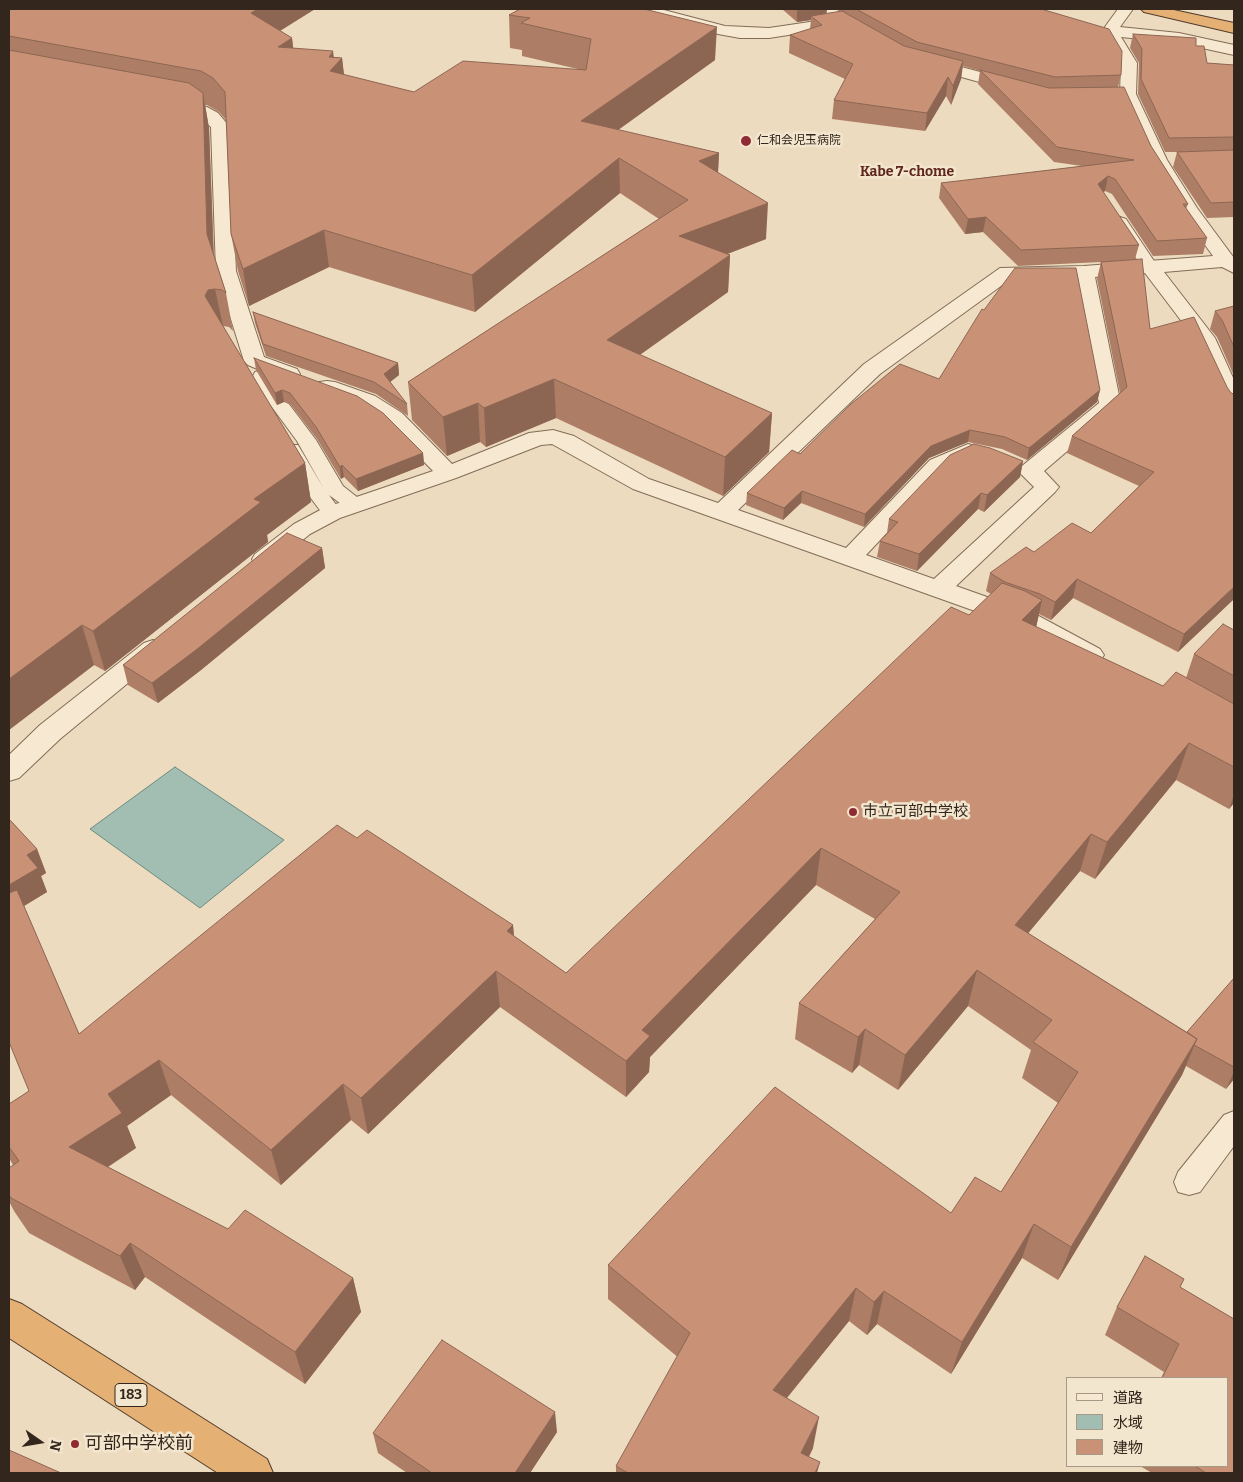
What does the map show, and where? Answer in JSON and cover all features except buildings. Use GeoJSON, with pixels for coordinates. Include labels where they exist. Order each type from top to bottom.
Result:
{"type":"FeatureCollection","features":[{"type":"Feature","properties":{"kind":"highway"},"geometry":{"type":"LineString","coordinates":[[1149,9],[1234,28]]}},
{"type":"Feature","properties":{"kind":"highway"},"geometry":{"type":"LineString","coordinates":[[1212,9],[1234,14]]}},
{"type":"Feature","properties":{"kind":"highway","name":"183"},"geometry":{"type":"LineString","coordinates":[[9,1317],[251,1473]]}},
{"type":"Feature","properties":{"kind":"street"},"geometry":{"type":"LineString","coordinates":[[644,9],[724,31],[740,33],[769,34],[843,22]]}},
{"type":"Feature","properties":{"kind":"street"},"geometry":{"type":"LineString","coordinates":[[827,9],[843,22],[876,41]]}},
{"type":"Feature","properties":{"kind":"street"},"geometry":{"type":"LineString","coordinates":[[1110,31],[1125,9]]}},
{"type":"Feature","properties":{"kind":"street"},"geometry":{"type":"LineString","coordinates":[[1110,31],[1179,38],[1234,50]]}},
{"type":"Feature","properties":{"kind":"street"},"geometry":{"type":"LineString","coordinates":[[1110,31],[1129,62],[1128,94],[1158,160],[1189,210],[1230,264]]}},
{"type":"Feature","properties":{"kind":"street"},"geometry":{"type":"LineString","coordinates":[[909,59],[1035,92]]}},
{"type":"Feature","properties":{"kind":"street"},"geometry":{"type":"LineString","coordinates":[[1109,94],[1128,94]]}},
{"type":"Feature","properties":{"kind":"street"},"geometry":{"type":"LineString","coordinates":[[153,101],[201,111],[212,117],[220,126],[226,270],[256,361],[367,401],[394,418],[448,473]]}},
{"type":"Feature","properties":{"kind":"street"},"geometry":{"type":"LineString","coordinates":[[1158,160],[1177,160]]}},
{"type":"Feature","properties":{"kind":"street"},"geometry":{"type":"LineString","coordinates":[[722,512],[872,369],[1007,272],[1084,272],[1230,264]]}},
{"type":"Feature","properties":{"kind":"street"},"geometry":{"type":"LineString","coordinates":[[1150,268],[1205,338],[1234,404]]}},
{"type":"Feature","properties":{"kind":"street"},"geometry":{"type":"LineString","coordinates":[[1012,464],[1110,405],[1084,272]]}},
{"type":"Feature","properties":{"kind":"street"},"geometry":{"type":"LineString","coordinates":[[249,572],[302,529],[343,509],[448,473],[537,438],[553,437],[566,441],[641,484],[1026,620],[1113,667]]}},
{"type":"Feature","properties":{"kind":"street"},"geometry":{"type":"LineString","coordinates":[[850,558],[938,465],[968,451],[1012,464],[1047,487],[938,589]]}},
{"type":"Feature","properties":{"kind":"street"},"geometry":{"type":"LineString","coordinates":[[9,771],[50,732],[172,633]]}},
{"type":"Feature","properties":{"kind":"lane"},"geometry":{"type":"LineString","coordinates":[[1110,205],[1150,268]]}},
{"type":"Feature","properties":{"kind":"lane"},"geometry":{"type":"LineString","coordinates":[[233,349],[314,489],[343,509]]}},
{"type":"Feature","properties":{"kind":"lane"},"geometry":{"type":"LineString","coordinates":[[256,361],[267,388],[306,440],[336,490],[343,509]]}},
{"type":"Feature","properties":{"kind":"lane"},"geometry":{"type":"LineString","coordinates":[[1189,1182],[1234,1124]]}},
{"type":"Feature","properties":{"kind":"water"},"geometry":{"type":"Polygon","coordinates":[[[175,767],[284,840],[200,908],[90,829],[175,767]]]}},
{"type":"Feature","properties":{"kind":"place","name":"仁和会児玉病院"},"geometry":{"type":"Point","coordinates":[746,141]}},
{"type":"Feature","properties":{"kind":"place","name":"市立可部中学校"},"geometry":{"type":"Point","coordinates":[853,812]}},
{"type":"Feature","properties":{"kind":"place","name":"可部中学校前"},"geometry":{"type":"Point","coordinates":[75,1444]}},
{"type":"Feature","properties":{"kind":"district","name":"Kabe 7-chome"},"geometry":{"type":"Point","coordinates":[907,172]}}]}
